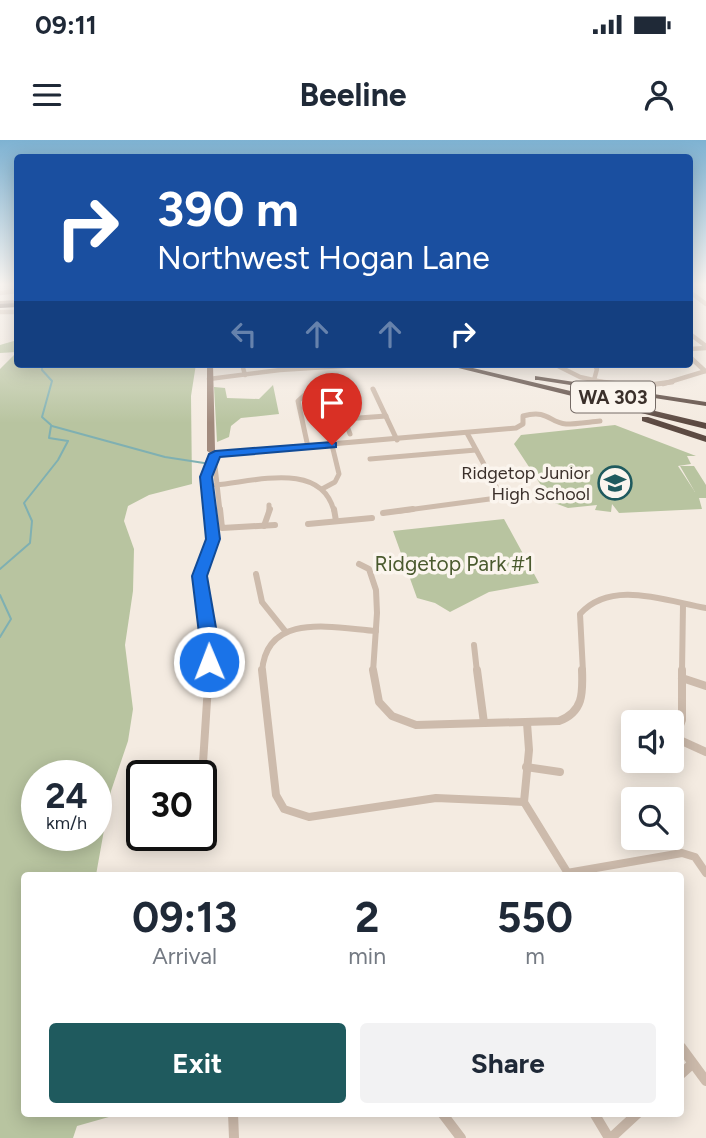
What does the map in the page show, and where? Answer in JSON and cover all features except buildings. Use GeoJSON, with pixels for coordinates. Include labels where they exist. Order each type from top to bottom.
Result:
{"type":"FeatureCollection","features":[{"type":"Feature","properties":{"kind":"highway","name":"WA 303"},"geometry":{"type":"LineString","coordinates":[[463,368],[706,426]]}},
{"type":"Feature","properties":{"kind":"highway","name":"WA 303"},"geometry":{"type":"LineString","coordinates":[[489,368],[706,419]]}},
{"type":"Feature","properties":{"kind":"highway"},"geometry":{"type":"LineString","coordinates":[[520,375],[706,404]]}},
{"type":"Feature","properties":{"kind":"highway"},"geometry":{"type":"LineString","coordinates":[[541,387],[706,439]]}},
{"type":"Feature","properties":{"kind":"street"},"geometry":{"type":"LineString","coordinates":[[210,368],[211,451],[215,455],[222,528],[275,525]]}},
{"type":"Feature","properties":{"kind":"street"},"geometry":{"type":"LineString","coordinates":[[243,368],[245,375]]}},
{"type":"Feature","properties":{"kind":"street"},"geometry":{"type":"LineString","coordinates":[[209,379],[281,370],[341,368]]}},
{"type":"Feature","properties":{"kind":"street"},"geometry":{"type":"LineString","coordinates":[[560,368],[569,374],[634,386],[659,384],[706,371]]}},
{"type":"Feature","properties":{"kind":"street"},"geometry":{"type":"LineString","coordinates":[[594,380],[596,368]]}},
{"type":"Feature","properties":{"kind":"street"},"geometry":{"type":"LineString","coordinates":[[373,389],[397,440]]}},
{"type":"Feature","properties":{"kind":"street"},"geometry":{"type":"LineString","coordinates":[[308,447],[298,401],[308,392],[329,391]]}},
{"type":"Feature","properties":{"kind":"street"},"geometry":{"type":"LineString","coordinates":[[340,404],[350,434]]}},
{"type":"Feature","properties":{"kind":"street"},"geometry":{"type":"LineString","coordinates":[[215,455],[516,428],[523,424],[523,416],[545,413],[554,415],[562,424],[600,421]]}},
{"type":"Feature","properties":{"kind":"street"},"geometry":{"type":"LineString","coordinates":[[345,419],[386,416]]}},
{"type":"Feature","properties":{"kind":"street"},"geometry":{"type":"LineString","coordinates":[[383,513],[493,501],[499,492],[467,433]]}},
{"type":"Feature","properties":{"kind":"street"},"geometry":{"type":"LineString","coordinates":[[321,489],[335,482],[339,474],[332,445]]}},
{"type":"Feature","properties":{"kind":"street"},"geometry":{"type":"LineString","coordinates":[[370,459],[476,450]]}},
{"type":"Feature","properties":{"kind":"street"},"geometry":{"type":"LineString","coordinates":[[203,760],[211,645],[200,576],[213,539],[206,477],[215,455]]}},
{"type":"Feature","properties":{"kind":"street"},"geometry":{"type":"LineString","coordinates":[[216,485],[292,478],[309,482],[321,489],[332,502],[336,521]]}},
{"type":"Feature","properties":{"kind":"street"},"geometry":{"type":"LineString","coordinates":[[264,526],[269,505]]}},
{"type":"Feature","properties":{"kind":"street"},"geometry":{"type":"LineString","coordinates":[[308,524],[372,517]]}},
{"type":"Feature","properties":{"kind":"street"},"geometry":{"type":"LineString","coordinates":[[359,564],[369,569],[377,590],[372,687],[377,703],[398,720],[416,725],[552,723],[569,717],[578,710],[583,696],[580,614],[588,602],[604,595],[620,594],[706,608]]}},
{"type":"Feature","properties":{"kind":"street"},"geometry":{"type":"LineString","coordinates":[[256,574],[262,602],[286,632]]}},
{"type":"Feature","properties":{"kind":"street"},"geometry":{"type":"LineString","coordinates":[[682,710],[684,605]]}},
{"type":"Feature","properties":{"kind":"street"},"geometry":{"type":"LineString","coordinates":[[376,631],[314,625],[286,632],[270,645],[262,669],[276,795],[284,809],[309,817],[436,798],[524,802]]}},
{"type":"Feature","properties":{"kind":"street"},"geometry":{"type":"LineString","coordinates":[[474,645],[484,723]]}},
{"type":"Feature","properties":{"kind":"street"},"geometry":{"type":"LineString","coordinates":[[682,678],[706,686]]}},
{"type":"Feature","properties":{"kind":"street"},"geometry":{"type":"LineString","coordinates":[[527,723],[524,802],[567,872]]}},
{"type":"Feature","properties":{"kind":"street"},"geometry":{"type":"LineString","coordinates":[[684,744],[706,752]]}},
{"type":"Feature","properties":{"kind":"street"},"geometry":{"type":"LineString","coordinates":[[526,767],[560,772]]}},
{"type":"Feature","properties":{"kind":"street"},"geometry":{"type":"LineString","coordinates":[[579,872],[682,853],[695,857],[706,873]]}},
{"type":"Feature","properties":{"kind":"street"},"geometry":{"type":"LineString","coordinates":[[684,1052],[706,1081]]}},
{"type":"Feature","properties":{"kind":"street"},"geometry":{"type":"LineString","coordinates":[[684,1071],[692,1064]]}},
{"type":"Feature","properties":{"kind":"street"},"geometry":{"type":"LineString","coordinates":[[233,1117],[234,1138]]}},
{"type":"Feature","properties":{"kind":"street"},"geometry":{"type":"LineString","coordinates":[[445,1117],[461,1138]]}},
{"type":"Feature","properties":{"kind":"street"},"geometry":{"type":"LineString","coordinates":[[597,1117],[610,1138],[634,1117]]}},
{"type":"Feature","properties":{"kind":"green space"},"geometry":{"type":"Polygon","coordinates":[[[14,341],[14,352],[0,353],[0,345],[14,341]]]}},
{"type":"Feature","properties":{"kind":"green space"},"geometry":{"type":"Polygon","coordinates":[[[14,355],[14,368],[195,368],[191,396],[192,484],[149,495],[128,506],[124,521],[134,549],[133,591],[125,645],[133,709],[128,741],[112,788],[112,760],[21,760],[21,851],[100,851],[97,872],[21,872],[21,1117],[109,1117],[77,1126],[73,1138],[0,1138],[0,369],[14,355]]]}},
{"type":"Feature","properties":{"kind":"green space"},"geometry":{"type":"Polygon","coordinates":[[[273,385],[279,414],[241,418],[231,426],[229,437],[217,442],[214,387],[225,388],[227,398],[259,399],[273,385]]]}},
{"type":"Feature","properties":{"kind":"green space"},"geometry":{"type":"Polygon","coordinates":[[[615,425],[696,456],[687,456],[691,464],[678,466],[695,492],[680,466],[694,466],[706,485],[706,498],[699,498],[702,509],[619,513],[612,504],[611,512],[595,510],[597,505],[568,508],[552,502],[514,444],[521,435],[615,425]]]}},
{"type":"Feature","properties":{"kind":"green space","name":"Ridgetop Park #1"},"geometry":{"type":"Polygon","coordinates":[[[504,519],[539,583],[489,592],[450,612],[435,603],[417,598],[393,531],[504,519]]]}},
{"type":"Feature","properties":{"kind":"waterway"},"geometry":{"type":"LineString","coordinates":[[42,368],[52,381],[42,417],[51,425]]}},
{"type":"Feature","properties":{"kind":"waterway"},"geometry":{"type":"LineString","coordinates":[[0,569],[30,543],[32,521],[24,503],[58,460],[68,441],[49,438],[51,426]]}},
{"type":"Feature","properties":{"kind":"waterway"},"geometry":{"type":"LineString","coordinates":[[52,426],[165,457],[204,463]]}},
{"type":"Feature","properties":{"kind":"waterway"},"geometry":{"type":"LineString","coordinates":[[0,595],[11,619],[0,637]]}},
{"type":"Feature","properties":{"kind":"place","name":"Ridgetop Junior High School"},"geometry":{"type":"Point","coordinates":[615,483]}},
{"type":"Feature","properties":{"kind":"route"},"geometry":{"type":"LineString","coordinates":[[209,662],[211,645],[200,576],[210,554],[213,539],[206,477],[215,454],[332,445]]}}]}
